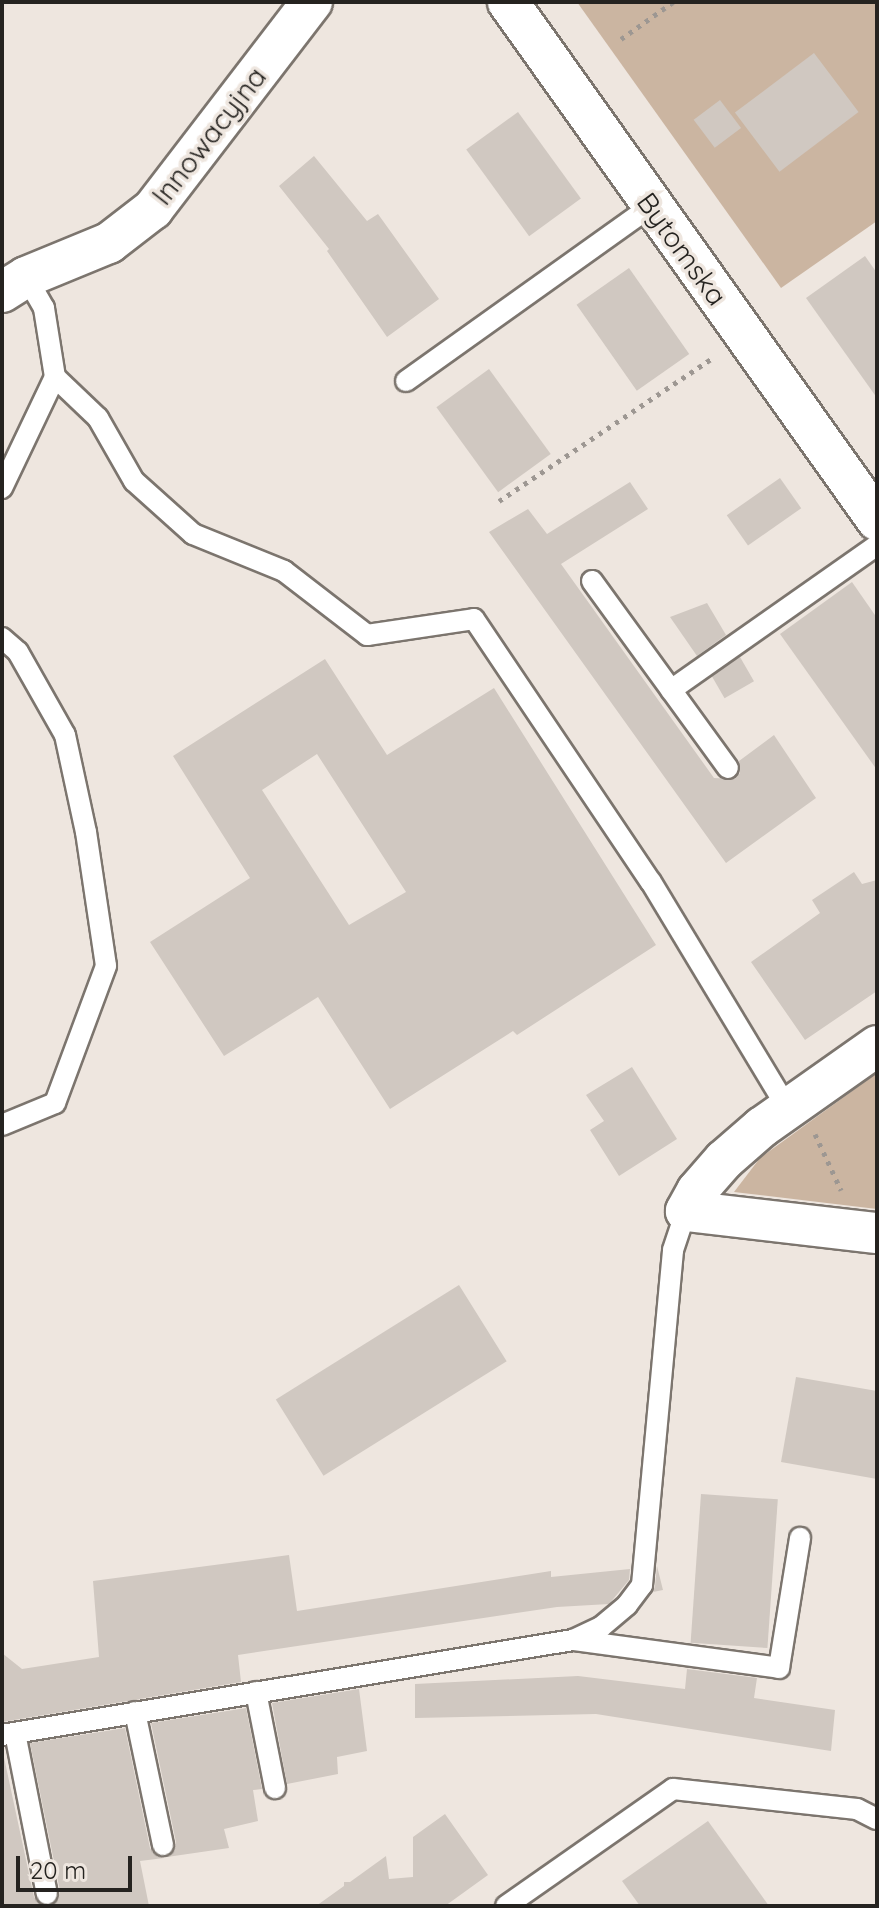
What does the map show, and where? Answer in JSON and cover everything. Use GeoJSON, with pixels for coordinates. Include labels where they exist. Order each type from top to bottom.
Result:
{"type":"FeatureCollection","features":[{"type":"Feature","properties":{"kind":"street","name":"Innowacyjna"},"geometry":{"type":"LineString","coordinates":[[14,284],[109,243],[153,209],[312,2]]}},
{"type":"Feature","properties":{"kind":"street","name":"Bytomska"},"geometry":{"type":"LineString","coordinates":[[508,2],[651,206],[871,498]]}},
{"type":"Feature","properties":{"kind":"street"},"geometry":{"type":"LineString","coordinates":[[869,1232],[686,1211],[697,1191],[724,1160],[877,1046]]}},
{"type":"Feature","properties":{"kind":"lane"},"geometry":{"type":"LineString","coordinates":[[406,381],[651,206]]}},
{"type":"Feature","properties":{"kind":"lane"},"geometry":{"type":"LineString","coordinates":[[2,488],[55,377],[44,308],[14,284]]}},
{"type":"Feature","properties":{"kind":"lane"},"geometry":{"type":"LineString","coordinates":[[55,377],[98,418],[134,481],[193,534],[284,571],[367,635],[474,619],[651,882],[794,1105]]}},
{"type":"Feature","properties":{"kind":"lane"},"geometry":{"type":"LineString","coordinates":[[671,690],[877,545]]}},
{"type":"Feature","properties":{"kind":"lane"},"geometry":{"type":"LineString","coordinates":[[592,581],[728,768]]}},
{"type":"Feature","properties":{"kind":"lane"},"geometry":{"type":"LineString","coordinates":[[2,638],[18,652],[65,735],[86,832],[106,966],[55,1103],[2,1125]]}},
{"type":"Feature","properties":{"kind":"lane"},"geometry":{"type":"LineString","coordinates":[[47,1894],[9,1734],[573,1640],[601,1627],[627,1605],[642,1585],[673,1250],[686,1211]]}},
{"type":"Feature","properties":{"kind":"lane"},"geometry":{"type":"LineString","coordinates":[[573,1640],[779,1668],[800,1538]]}},
{"type":"Feature","properties":{"kind":"lane"},"geometry":{"type":"LineString","coordinates":[[256,1692],[275,1788]]}},
{"type":"Feature","properties":{"kind":"lane"},"geometry":{"type":"LineString","coordinates":[[135,1712],[163,1845]]}},
{"type":"Feature","properties":{"kind":"lane"},"geometry":{"type":"LineString","coordinates":[[506,1906],[673,1789],[857,1809],[877,1819]]}},
{"type":"Feature","properties":{"kind":"path"},"geometry":{"type":"LineString","coordinates":[[621,39],[673,2]]}},
{"type":"Feature","properties":{"kind":"path"},"geometry":{"type":"LineString","coordinates":[[499,501],[718,353]]}},
{"type":"Feature","properties":{"kind":"path"},"geometry":{"type":"LineString","coordinates":[[794,1105],[869,1232]]}},
{"type":"Feature","properties":{"kind":"shaded area"},"geometry":{"type":"Polygon","coordinates":[[[577,2],[877,2],[877,221],[781,288],[577,2]]]}},
{"type":"Feature","properties":{"kind":"shaded area"},"geometry":{"type":"Polygon","coordinates":[[[877,1073],[877,1209],[734,1192],[760,1158],[877,1073]]]}},
{"type":"Feature","properties":{"kind":"building"},"geometry":{"type":"Polygon","coordinates":[[[814,53],[859,112],[779,172],[735,113],[814,53]]]}},
{"type":"Feature","properties":{"kind":"building"},"geometry":{"type":"Polygon","coordinates":[[[720,100],[741,128],[715,148],[694,120],[720,100]]]}},
{"type":"Feature","properties":{"kind":"building"},"geometry":{"type":"Polygon","coordinates":[[[518,112],[581,199],[529,236],[466,150],[518,112]]]}},
{"type":"Feature","properties":{"kind":"building"},"geometry":{"type":"Polygon","coordinates":[[[314,156],[367,221],[378,214],[439,299],[387,337],[327,251],[329,249],[279,186],[314,156]]]}},
{"type":"Feature","properties":{"kind":"building"},"geometry":{"type":"Polygon","coordinates":[[[865,256],[877,273],[877,398],[806,298],[865,256]]]}},
{"type":"Feature","properties":{"kind":"building"},"geometry":{"type":"Polygon","coordinates":[[[629,268],[689,354],[637,391],[577,305],[629,268]]]}},
{"type":"Feature","properties":{"kind":"building"},"geometry":{"type":"Polygon","coordinates":[[[489,369],[551,454],[498,492],[436,407],[489,369]]]}},
{"type":"Feature","properties":{"kind":"building"},"geometry":{"type":"Polygon","coordinates":[[[780,478],[801,508],[748,546],[727,515],[780,478]]]}},
{"type":"Feature","properties":{"kind":"building"},"geometry":{"type":"Polygon","coordinates":[[[630,482],[648,509],[561,564],[714,778],[735,779],[740,773],[739,761],[774,735],[816,798],[726,863],[489,532],[528,509],[547,534],[630,482]]]}},
{"type":"Feature","properties":{"kind":"building"},"geometry":{"type":"Polygon","coordinates":[[[852,582],[877,618],[877,770],[780,634],[852,582]]]}},
{"type":"Feature","properties":{"kind":"building"},"geometry":{"type":"Polygon","coordinates":[[[707,603],[726,635],[697,656],[670,617],[707,603]]]}},
{"type":"Feature","properties":{"kind":"building"},"geometry":{"type":"Polygon","coordinates":[[[740,657],[754,681],[725,698],[711,674],[740,657]]]}},
{"type":"Feature","properties":{"kind":"building"},"geometry":{"type":"Polygon","coordinates":[[[325,659],[387,755],[494,688],[656,945],[517,1035],[513,1031],[390,1109],[318,997],[224,1056],[150,942],[250,878],[173,756],[325,659]],[[317,754],[262,790],[349,925],[406,892],[317,754]]]}},
{"type":"Feature","properties":{"kind":"building"},"geometry":{"type":"Polygon","coordinates":[[[854,872],[862,884],[877,880],[877,991],[805,1040],[751,962],[820,913],[812,900],[854,872]]]}},
{"type":"Feature","properties":{"kind":"building"},"geometry":{"type":"Polygon","coordinates":[[[632,1067],[677,1139],[619,1176],[590,1130],[604,1121],[586,1095],[632,1067]]]}},
{"type":"Feature","properties":{"kind":"building"},"geometry":{"type":"Polygon","coordinates":[[[459,1285],[507,1361],[324,1476],[276,1399],[459,1285]]]}},
{"type":"Feature","properties":{"kind":"building"},"geometry":{"type":"Polygon","coordinates":[[[796,1377],[877,1391],[877,1479],[781,1462],[796,1377]]]}},
{"type":"Feature","properties":{"kind":"building"},"geometry":{"type":"Polygon","coordinates":[[[701,1494],[778,1499],[767,1648],[691,1643],[701,1494]]]}},
{"type":"Feature","properties":{"kind":"building"},"geometry":{"type":"Polygon","coordinates":[[[289,1555],[297,1611],[551,1571],[551,1577],[630,1569],[629,1580],[609,1604],[557,1607],[238,1655],[241,1682],[2,1722],[2,1653],[22,1669],[99,1657],[93,1581],[289,1555]]]}},
{"type":"Feature","properties":{"kind":"building"},"geometry":{"type":"Polygon","coordinates":[[[657,1566],[663,1590],[653,1592],[655,1586],[657,1566]]]}},
{"type":"Feature","properties":{"kind":"building"},"geometry":{"type":"Polygon","coordinates":[[[687,1669],[757,1678],[754,1698],[835,1710],[831,1751],[596,1714],[415,1718],[415,1684],[578,1676],[685,1689],[687,1669]]]}},
{"type":"Feature","properties":{"kind":"building"},"geometry":{"type":"Polygon","coordinates":[[[359,1689],[367,1751],[337,1757],[338,1774],[287,1784],[272,1703],[359,1689]]]}},
{"type":"Feature","properties":{"kind":"building"},"geometry":{"type":"Polygon","coordinates":[[[246,1708],[262,1789],[253,1790],[258,1821],[224,1829],[229,1848],[167,1857],[175,1850],[176,1842],[151,1723],[246,1708]]]}},
{"type":"Feature","properties":{"kind":"building"},"geometry":{"type":"Polygon","coordinates":[[[125,1728],[150,1848],[154,1854],[164,1858],[140,1861],[149,1906],[51,1906],[59,1899],[60,1891],[30,1743],[125,1728]]]}},
{"type":"Feature","properties":{"kind":"building"},"geometry":{"type":"Polygon","coordinates":[[[2,1748],[34,1897],[42,1906],[2,1906],[2,1748]]]}},
{"type":"Feature","properties":{"kind":"building"},"geometry":{"type":"Polygon","coordinates":[[[445,1814],[488,1875],[445,1906],[316,1906],[344,1886],[344,1882],[350,1882],[386,1856],[389,1879],[413,1877],[413,1837],[445,1814]]]}},
{"type":"Feature","properties":{"kind":"building"},"geometry":{"type":"Polygon","coordinates":[[[708,1821],[769,1906],[640,1906],[622,1881],[708,1821]]]}}]}
